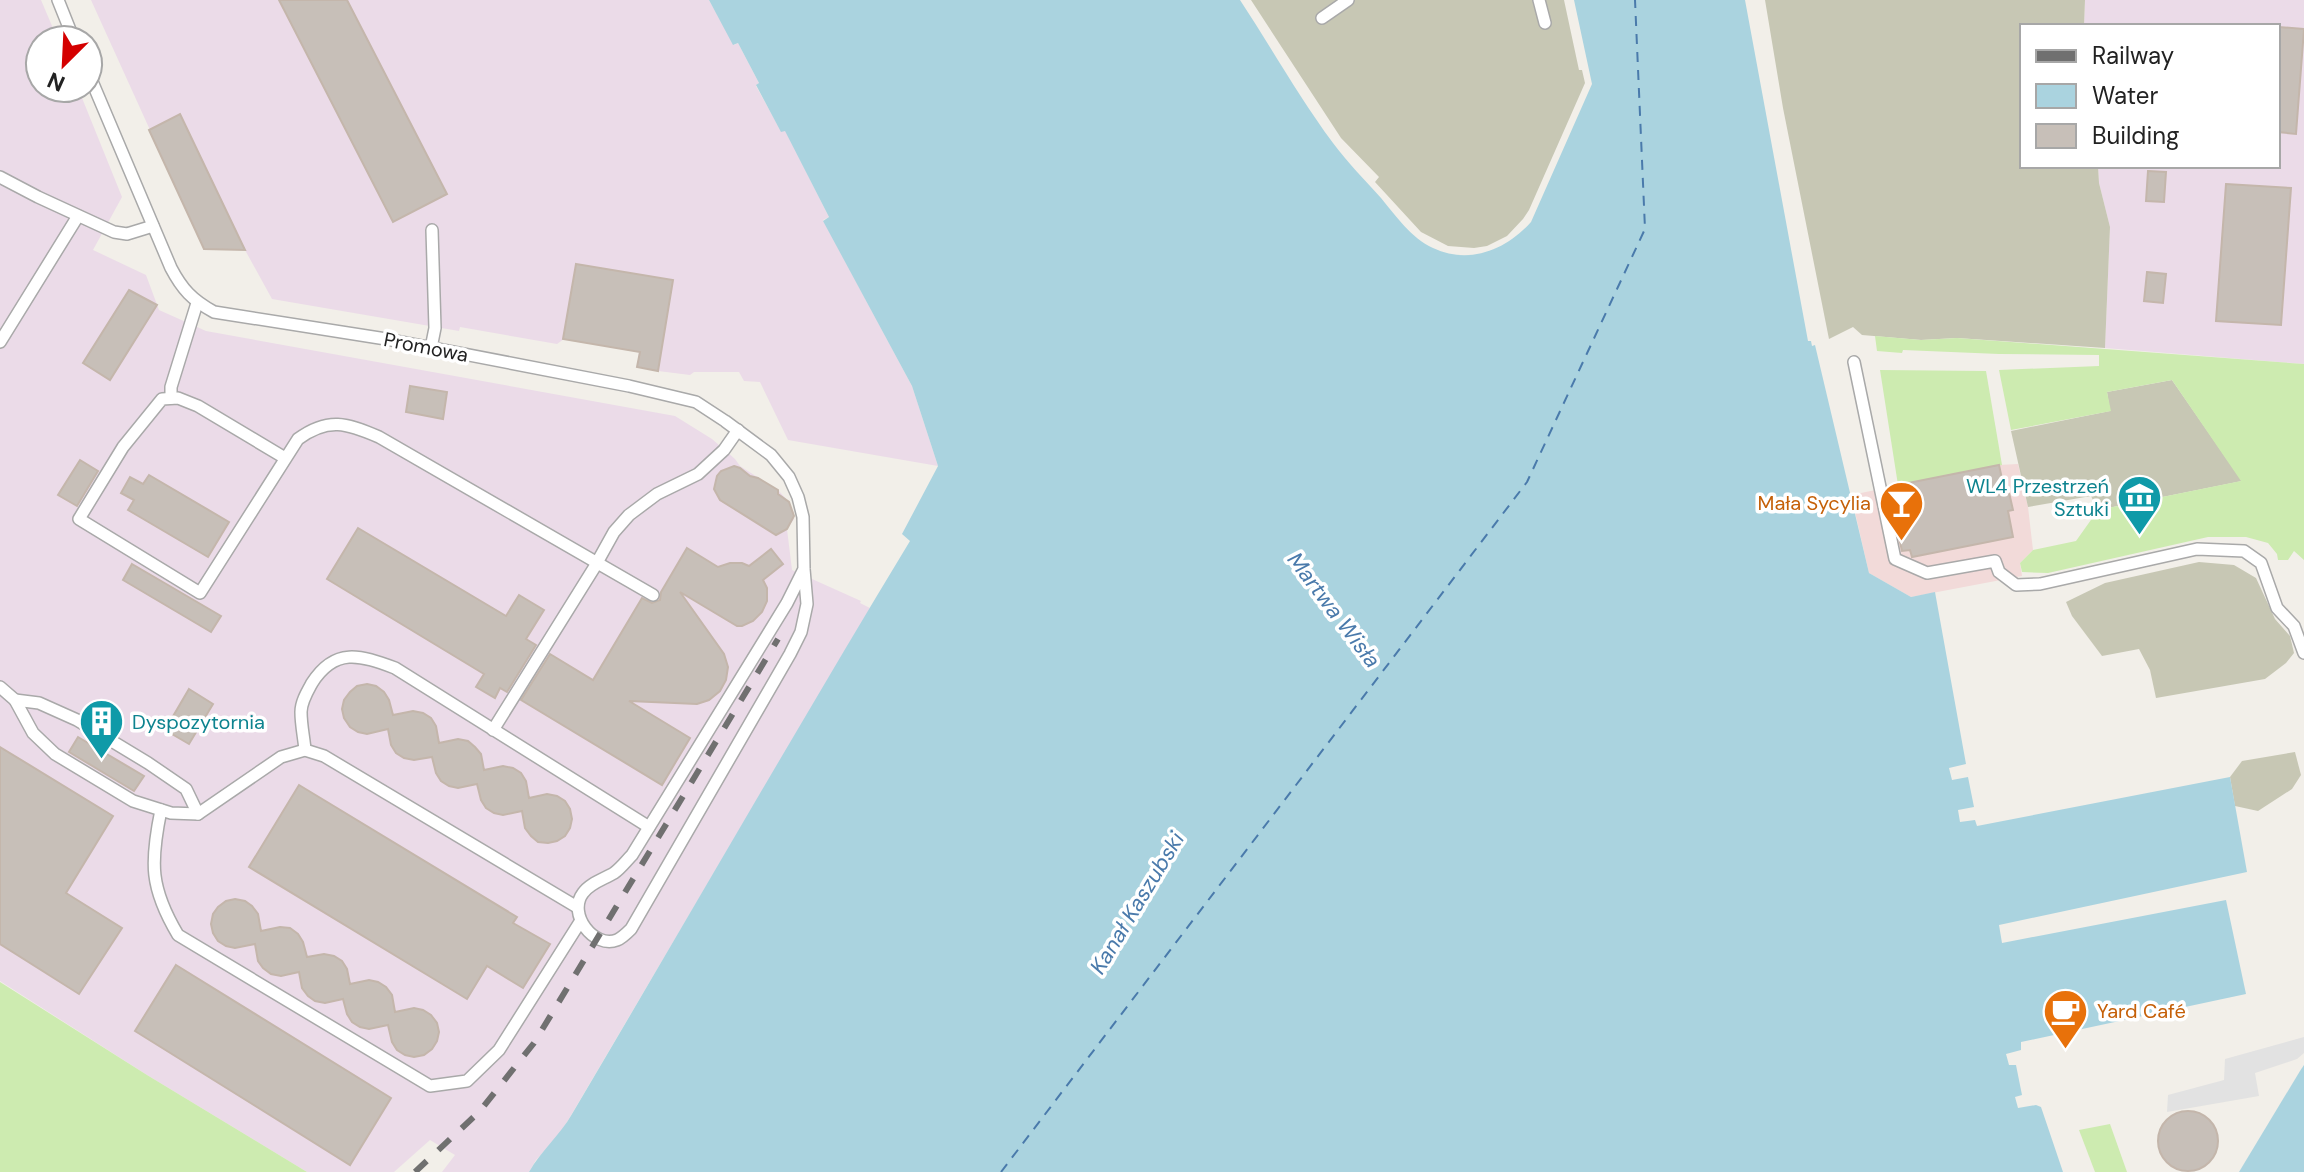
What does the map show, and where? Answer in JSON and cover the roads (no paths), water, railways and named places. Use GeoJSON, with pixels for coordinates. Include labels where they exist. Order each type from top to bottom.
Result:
{"type":"FeatureCollection","features":[{"type":"Feature","properties":{"kind":"lane"},"geometry":{"type":"LineString","coordinates":[[58,0],[68,24]]}},
{"type":"Feature","properties":{"kind":"lane"},"geometry":{"type":"LineString","coordinates":[[1322,18],[1348,0]]}},
{"type":"Feature","properties":{"kind":"lane"},"geometry":{"type":"LineString","coordinates":[[1539,0],[1545,23]]}},
{"type":"Feature","properties":{"kind":"lane"},"geometry":{"type":"LineString","coordinates":[[102,104],[181,287],[197,303],[171,387],[171,398]]}},
{"type":"Feature","properties":{"kind":"lane"},"geometry":{"type":"LineString","coordinates":[[0,177],[114,232],[127,234],[153,226]]}},
{"type":"Feature","properties":{"kind":"lane"},"geometry":{"type":"LineString","coordinates":[[0,342],[78,216]]}},
{"type":"Feature","properties":{"kind":"lane"},"geometry":{"type":"LineString","coordinates":[[431,348],[435,328],[432,230]]}},
{"type":"Feature","properties":{"kind":"lane","name":"Promowa"},"geometry":{"type":"LineString","coordinates":[[197,303],[214,312],[431,348],[696,402],[771,455],[789,477],[803,517],[807,604],[801,632],[631,929],[619,940],[607,943],[580,922]]}},
{"type":"Feature","properties":{"kind":"lane"},"geometry":{"type":"LineString","coordinates":[[1854,362],[1895,559],[1927,573],[1995,561],[1999,572],[2016,585],[2040,584],[2197,549],[2244,551],[2261,563],[2277,608],[2294,626],[2304,653]]}},
{"type":"Feature","properties":{"kind":"lane"},"geometry":{"type":"LineString","coordinates":[[285,458],[198,406],[178,398],[162,399],[123,447],[79,519],[200,593],[298,439],[312,428],[331,423],[354,426],[379,437],[653,595]]}},
{"type":"Feature","properties":{"kind":"lane"},"geometry":{"type":"LineString","coordinates":[[493,730],[614,532],[629,515],[657,494],[698,474],[724,450],[738,430]]}},
{"type":"Feature","properties":{"kind":"lane"},"geometry":{"type":"LineString","coordinates":[[161,810],[155,838],[154,877],[162,909],[178,935],[430,1086],[467,1081],[499,1050],[580,922],[577,907],[582,893],[600,879],[616,872],[632,855],[787,603],[804,569]]}},
{"type":"Feature","properties":{"kind":"lane"},"geometry":{"type":"LineString","coordinates":[[305,750],[300,709],[320,671],[339,658],[364,657],[395,668],[649,827]]}},
{"type":"Feature","properties":{"kind":"lane"},"geometry":{"type":"LineString","coordinates":[[0,687],[15,700],[33,733],[55,754],[133,801],[171,813],[198,814],[281,757],[305,750],[324,756],[577,907]]}},
{"type":"Feature","properties":{"kind":"lane"},"geometry":{"type":"LineString","coordinates":[[15,700],[39,703],[77,720],[148,763],[186,789],[198,814]]}},
{"type":"Feature","properties":{"kind":"water"},"geometry":{"type":"Polygon","coordinates":[[[709,0],[1240,0],[1333,143],[1404,226],[1433,248],[1447,253],[1473,255],[1498,247],[1531,222],[1592,84],[1574,0],[1745,0],[1808,341],[1815,345],[1869,573],[1911,597],[1935,592],[1966,764],[1949,768],[1952,780],[1968,777],[1974,807],[1958,810],[1960,822],[1975,820],[1977,826],[2230,777],[2247,872],[1999,925],[2002,943],[2226,900],[2246,994],[2021,1042],[2021,1050],[2006,1054],[2009,1065],[2016,1065],[2022,1095],[2015,1097],[2018,1108],[2041,1107],[2063,1172],[529,1172],[572,1114],[910,541],[902,534],[938,466],[912,386],[823,221],[829,217],[785,131],[781,132],[756,85],[759,83],[738,43],[733,45],[709,0]]]}},
{"type":"Feature","properties":{"kind":"water"},"geometry":{"type":"Polygon","coordinates":[[[2304,1065],[2304,1172],[2239,1172],[2300,1071],[2304,1065]]]}},
{"type":"Feature","properties":{"kind":"railway"},"geometry":{"type":"LineString","coordinates":[[415,1172],[479,1112],[534,1043],[778,639]]}},
{"type":"Feature","properties":{"kind":"place","name":"WL4 Przestrzeń Sztuki"},"geometry":{"type":"Point","coordinates":[2140,537]}},
{"type":"Feature","properties":{"kind":"place","name":"Mała Sycylia"},"geometry":{"type":"Point","coordinates":[1902,542]}},
{"type":"Feature","properties":{"kind":"place","name":"Dyspozytornia"},"geometry":{"type":"Point","coordinates":[101,761]}},
{"type":"Feature","properties":{"kind":"place","name":"Yard Café"},"geometry":{"type":"Point","coordinates":[2066,1050]}},
{"type":"Feature","properties":{"kind":"water label","name":"Martwa Wisła"},"geometry":{"type":"Point","coordinates":[1334,610]}},
{"type":"Feature","properties":{"kind":"water label","name":"Kanał Kaszubski"},"geometry":{"type":"Point","coordinates":[1137,903]}}]}
